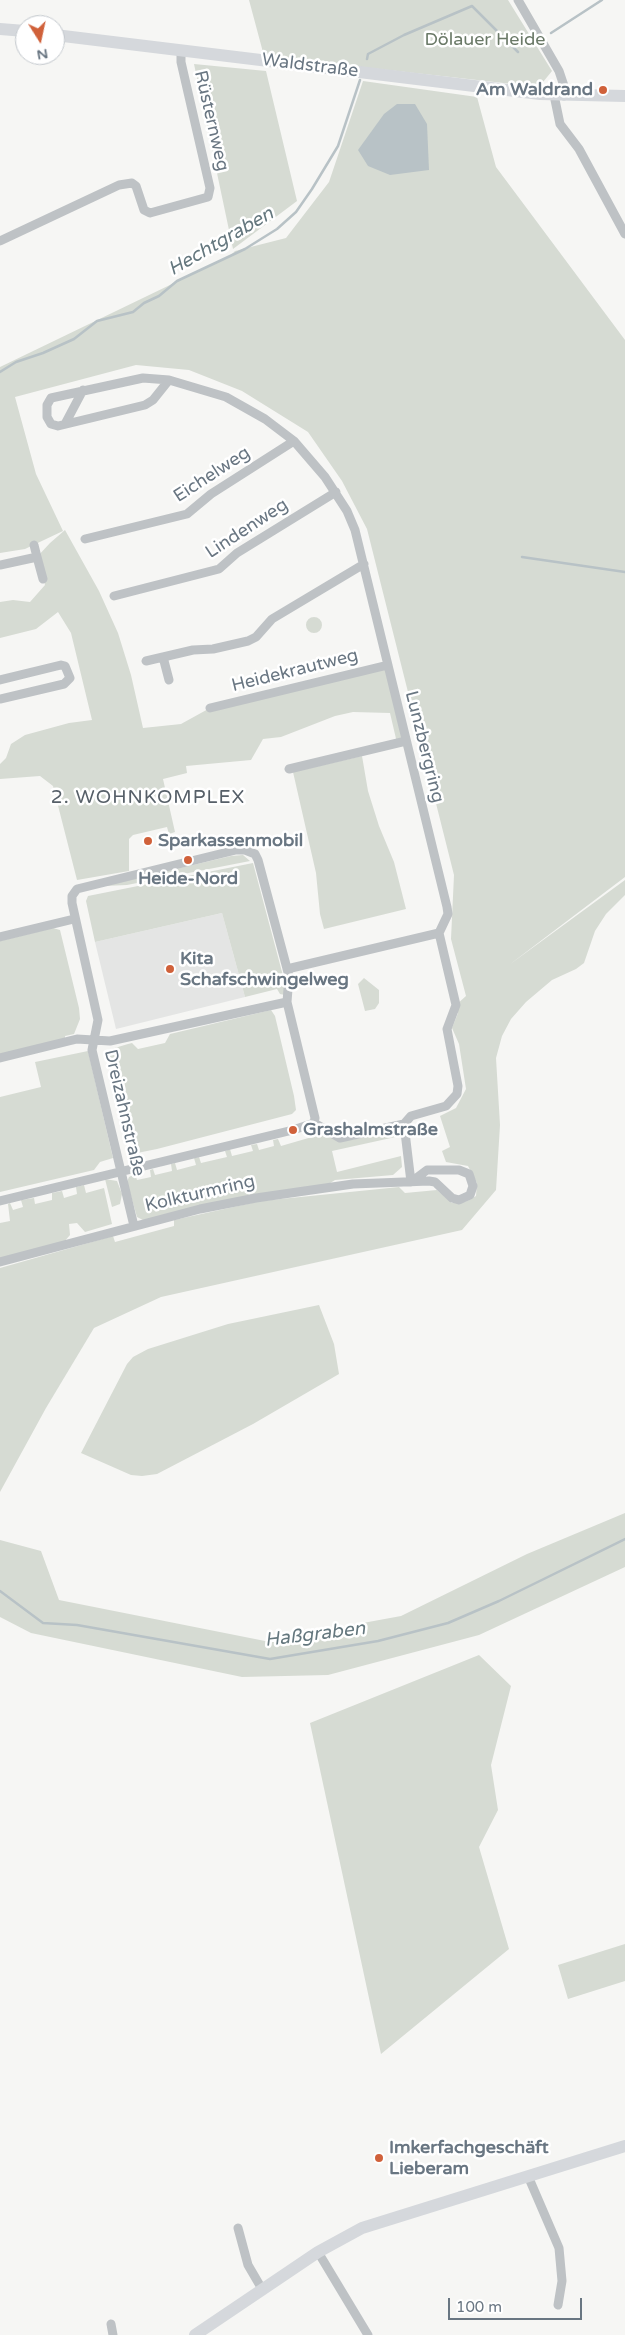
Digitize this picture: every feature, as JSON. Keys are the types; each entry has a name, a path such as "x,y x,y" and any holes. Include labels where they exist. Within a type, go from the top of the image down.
{"main road":[{"path":"0,30 15,31"},
{"name":"Waldstraße","path":"65,36 559,95 625,96"},
{"path":"196,2335 318,2252 362,2228 625,2146"}],"street":[{"path":"518,0 558,71 564,86 559,95 560,124 578,149 625,234"},
{"name":"Rüsternweg","path":"0,241 119,185 132,183 136,186 144,210 150,213 208,197 210,188 181,62 181,50"},
{"name":"Lunzbergring","path":"65,424 58,426 51,424 47,417 47,405 51,398 143,378 169,380 204,388 238,402 294,441 316,465 336,492 355,530 447,907 448,914 439,933"},
{"path":"65,424 145,405 153,400 169,380"},
{"path":"65,424 83,390"},
{"name":"Eichelweg","path":"85,539 187,514 211,494 294,441"},
{"name":"Lindenweg","path":"114,596 211,572 336,492"},
{"path":"34,544 43,579"},
{"path":"0,565 38,557"},
{"path":"146,662 248,641 256,637 272,619 364,564"},
{"path":"163,657 169,680"},
{"path":"0,680 61,665 65,666 70,678 64,684 0,699"},
{"name":"Heidekrautweg","path":"210,708 388,665"},
{"path":"289,769 406,741"},
{"name":"Dreizahnstraße","path":"134,1226 92,1050 98,1020 74,919 72,896 77,889 87,885 236,850 252,852 258,860 287,969"},
{"path":"0,937 74,919"},
{"path":"0,1201 293,1130 314,1123 340,1138 404,1124 412,1116 446,1106 457,1094 458,1086 447,1029 455,1012 455,1001 439,933 287,969 289,984 288,1002 315,1118 314,1123"},
{"path":"0,1058 77,1039 110,1041 288,1002"},
{"path":"404,1124 411,1182"},
{"name":"Kolkturmring","path":"0,1262 134,1226 256,1198 353,1184 435,1182 452,1198 459,1200 470,1195 473,1186 469,1174 459,1170 428,1170 411,1182"},
{"path":"528,2176 559,2248 562,2281 558,2305"},
{"path":"238,2228 248,2265 262,2289"},
{"path":"318,2252 368,2335"},
{"path":"110,2324 113,2335"}],"shaded area":[{"path":"397,104 415,104 427,124 429,170 390,175 368,166 358,150 384,114"},
{"name":"Kita Schafschwingelweg","path":"222,913 245,997 116,1029 95,942"}],"green space":[{"name":"Dölauer Heide","path":"249,0 508,0 552,71 539,87 264,56"},
{"path":"194,64 266,71 297,201 233,249"},
{"path":"363,81 477,97 496,167 625,340 625,877 509,965 625,880 625,895 606,914 595,931 584,963 576,969 552,980 526,1002 511,1019 502,1036 496,1058 500,1125 496,1190 462,1230 161,1297 94,1328 46,1408 0,1492 0,1268 113,1236 115,1242 174,1226 174,1220 261,1201 399,1187 405,1193 437,1190 452,1203 465,1202 476,1196 477,1183 468,1166 446,1162 442,1151 450,1147 440,1116 456,1108 466,1089 459,1044 452,1028 458,1013 456,1005 466,996 451,939 454,875 367,529 342,481 308,432 242,391 189,370 136,365 15,397 36,474 63,531 25,549 0,553 0,367 230,256 235,251 286,238 329,182"},
{"path":"65,530 99,591 118,633 131,675 143,728 181,724 210,708 388,665 406,741 397,743 390,713 353,712 335,716 281,737 263,739 251,760 186,766 187,773 163,779 175,832 169,834 167,827 133,835 129,839 129,871 77,880 53,786 40,776 0,779 0,764 6,758 11,744 25,735 69,723 92,720 71,633 58,612 36,629 0,638 0,602 13,600 30,602 45,585 37,557"},
{"path":"314,617 320,619 322,625 320,631 314,633 308,631 306,625 308,619"},
{"path":"362,756 368,791 379,826 394,862 406,909 324,929 320,914 316,873 293,772"},
{"path":"243,855 250,861 127,885 104,886 231,856"},
{"path":"253,863 286,987 285,995 280,994 277,989 245,997 222,913 95,942 86,901 88,896"},
{"path":"53,928 60,930 79,1008 80,1019 74,1034 65,1036 65,1039 0,1054 0,941"},
{"path":"364,978 379,990 379,1003 375,1009 365,1011 358,984"},
{"path":"271,1010 275,1016 296,1110 292,1114 157,1149 134,1152 108,1050 132,1043 138,1049 165,1043 170,1034"},
{"path":"88,1051 113,1158 100,1162 94,1170 0,1192 0,1097 41,1087 35,1062"},
{"path":"311,1131 344,1141 396,1132 400,1136 332,1151 337,1172 401,1156 402,1167 393,1175 335,1180 327,1185 143,1220 137,1217 127,1182 129,1177 135,1174 137,1180 151,1177 150,1170 153,1169 155,1175 172,1171 171,1164 175,1163 177,1170 196,1165 194,1158 199,1157 201,1163 227,1157 225,1151 230,1149 232,1156 253,1151 251,1145 257,1144 259,1150 274,1146 273,1140 278,1139 281,1146 312,1137"},
{"path":"105,1179 117,1181 122,1194 120,1204 112,1207"},
{"path":"84,1185 86,1193 104,1188 112,1224 85,1232 77,1223 69,1224 70,1235 64,1242 0,1259 0,1223 10,1221 8,1204 10,1203 13,1210 23,1207 21,1200 34,1198 35,1204 52,1200 52,1193 62,1191 64,1198 77,1194 76,1187"},
{"path":"319,1305 334,1344 339,1374 253,1424 157,1474 131,1475 81,1453 127,1364 133,1357 148,1349 228,1324"},
{"path":"625,1513 625,1567 479,1635 328,1675 242,1677 31,1633 0,1617 0,1540 41,1551 59,1600 265,1641 401,1616 527,1554"},
{"path":"479,1655 511,1686 491,1765 498,1810 479,1847 509,1949 381,2054 310,1723"},
{"path":"625,1944 625,1981 568,1999 558,1965"}],"waterway":[{"name":"Hechtgraben","path":"551,33 602,0"},
{"name":"Hechtgraben","path":"367,59 368,54 404,35 472,6 518,52"},
{"name":"Hechtgraben","path":"0,372 16,362 43,353 74,339 97,321 133,312 144,303 159,296 177,281 245,249 277,229 296,212 338,146 360,80"},
{"path":"522,557 625,572"},
{"name":"Haßgraben","path":"0,1591 43,1623 77,1625 270,1659 378,1641 448,1623 499,1601 625,1539"}],"place":[{"name":"Am Waldrand","path":"603,90"},
{"name":"Sparkassenmobil","path":"148,841"},
{"name":"Heide-Nord","path":"188,860"},
{"name":"Kita Schafschwingelweg","path":"170,969"},
{"name":"Grashalmstraße","path":"293,1130"},
{"name":"Imkerfachgeschäft Lieberam","path":"379,2158"}],"district":[{"name":"2. WOHNKOMPLEX","path":"148,798"}]}
